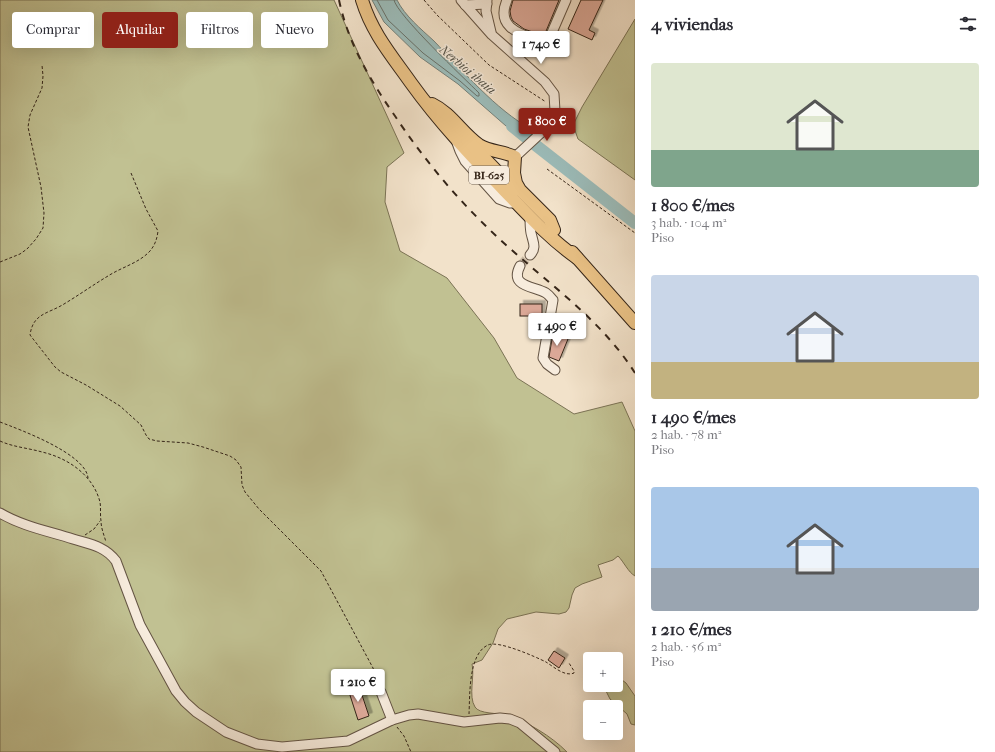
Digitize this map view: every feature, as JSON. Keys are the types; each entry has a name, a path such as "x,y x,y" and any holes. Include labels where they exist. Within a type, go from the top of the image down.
{"main road":[{"name":"BI-625","path":"362,0 375,33 416,91 448,130 516,203 562,247 576,258 635,323"},
{"path":"412,84 554,230 576,258"},
{"path":"432,104 441,108 481,146 503,153 508,153 514,161 516,183 520,190 550,220 554,230"},
{"path":"448,130 458,137 489,169 496,171 509,171 514,161"},
{"path":"503,153 497,157 496,171 504,185 523,205 528,215"}],"street":[{"path":"507,0 503,15 506,24 511,29 546,44 566,0"},
{"path":"463,2 487,2 488,21 492,35"},
{"path":"463,2 492,35 551,88 554,94 551,122 514,161"},
{"path":"528,215 534,244 534,251 530,255"},
{"path":"520,266 517,273 517,278 523,284 548,294 552,300 543,358 547,364 555,370"},
{"path":"0,513 16,522 96,546 108,552 116,561 140,625 176,691 190,707 233,736 257,744 282,747 348,741 392,720 416,714 460,722 497,718 512,720 520,723 555,752"},
{"path":"381,692 392,720"}],"path":[{"path":"424,0 437,15 489,65 552,108"},
{"path":"0,262 20,254 27,249 43,228 44,213 41,187 28,127 30,115 42,88 42,65"},
{"path":"548,169 635,233"},
{"path":"131,173 146,209 158,231 155,244 149,252 134,263 110,275 63,305 38,318 33,323 30,335 55,367 61,372 86,385 120,406 141,425 149,439 157,442 188,443 230,456 236,460 240,467 242,486 245,492 259,509 313,563 324,577 373,668 381,692"},
{"path":"0,422 32,435 74,458 86,470 88,479"},
{"path":"0,441 56,457 74,466 88,479 100,503 101,521 108,546 108,552"},
{"path":"73,539 94,529 98,522 101,521"},
{"path":"474,721 469,715 470,682 476,660 486,646 490,644 502,645 525,652 566,674 574,673 569,663"},
{"path":"392,720 404,736 410,752"}],"green space":[{"path":"0,0 334,0 404,153 387,167 385,202 400,251 447,278 494,338 517,378 574,414 622,402 635,431 635,576 630,572 618,556 613,560 598,565 602,577 575,588 569,608 566,612 559,614 536,612 507,619 498,629 493,643 482,660 472,664 472,697 477,709 484,712 506,715 523,721 546,735 567,752 0,752"},
{"path":"635,19 635,180 578,139 573,125 582,107"},
{"path":"623,681 626,683 635,696 635,725 631,724 627,714 623,710 623,700 610,699 606,692 623,692"}],"water":[{"path":"372,0 397,0 409,17 480,89 505,111 531,129 522,140 458,84 420,57 384,22"}],"building":[{"path":"513,0 559,0 544,36 524,29 513,21 510,11"},
{"path":"581,0 603,0 589,30 595,33 592,40 568,29"},
{"path":"520,304 542,304 542,316 520,316"},
{"path":"553,333 568,339 559,361 549,357"},
{"path":"554,651 565,658 559,668 548,660"},
{"path":"359,686 369,716 358,720 348,689"}],"waterway":[{"name":"Nerbioi ibaia","path":"512,126 635,223"}],"tunnel":[{"path":"520,266 530,255"}],"railway":[{"path":"339,0 348,31 361,61 408,135 435,171 465,205 497,237 579,308 594,323 623,355 635,373"}]}
